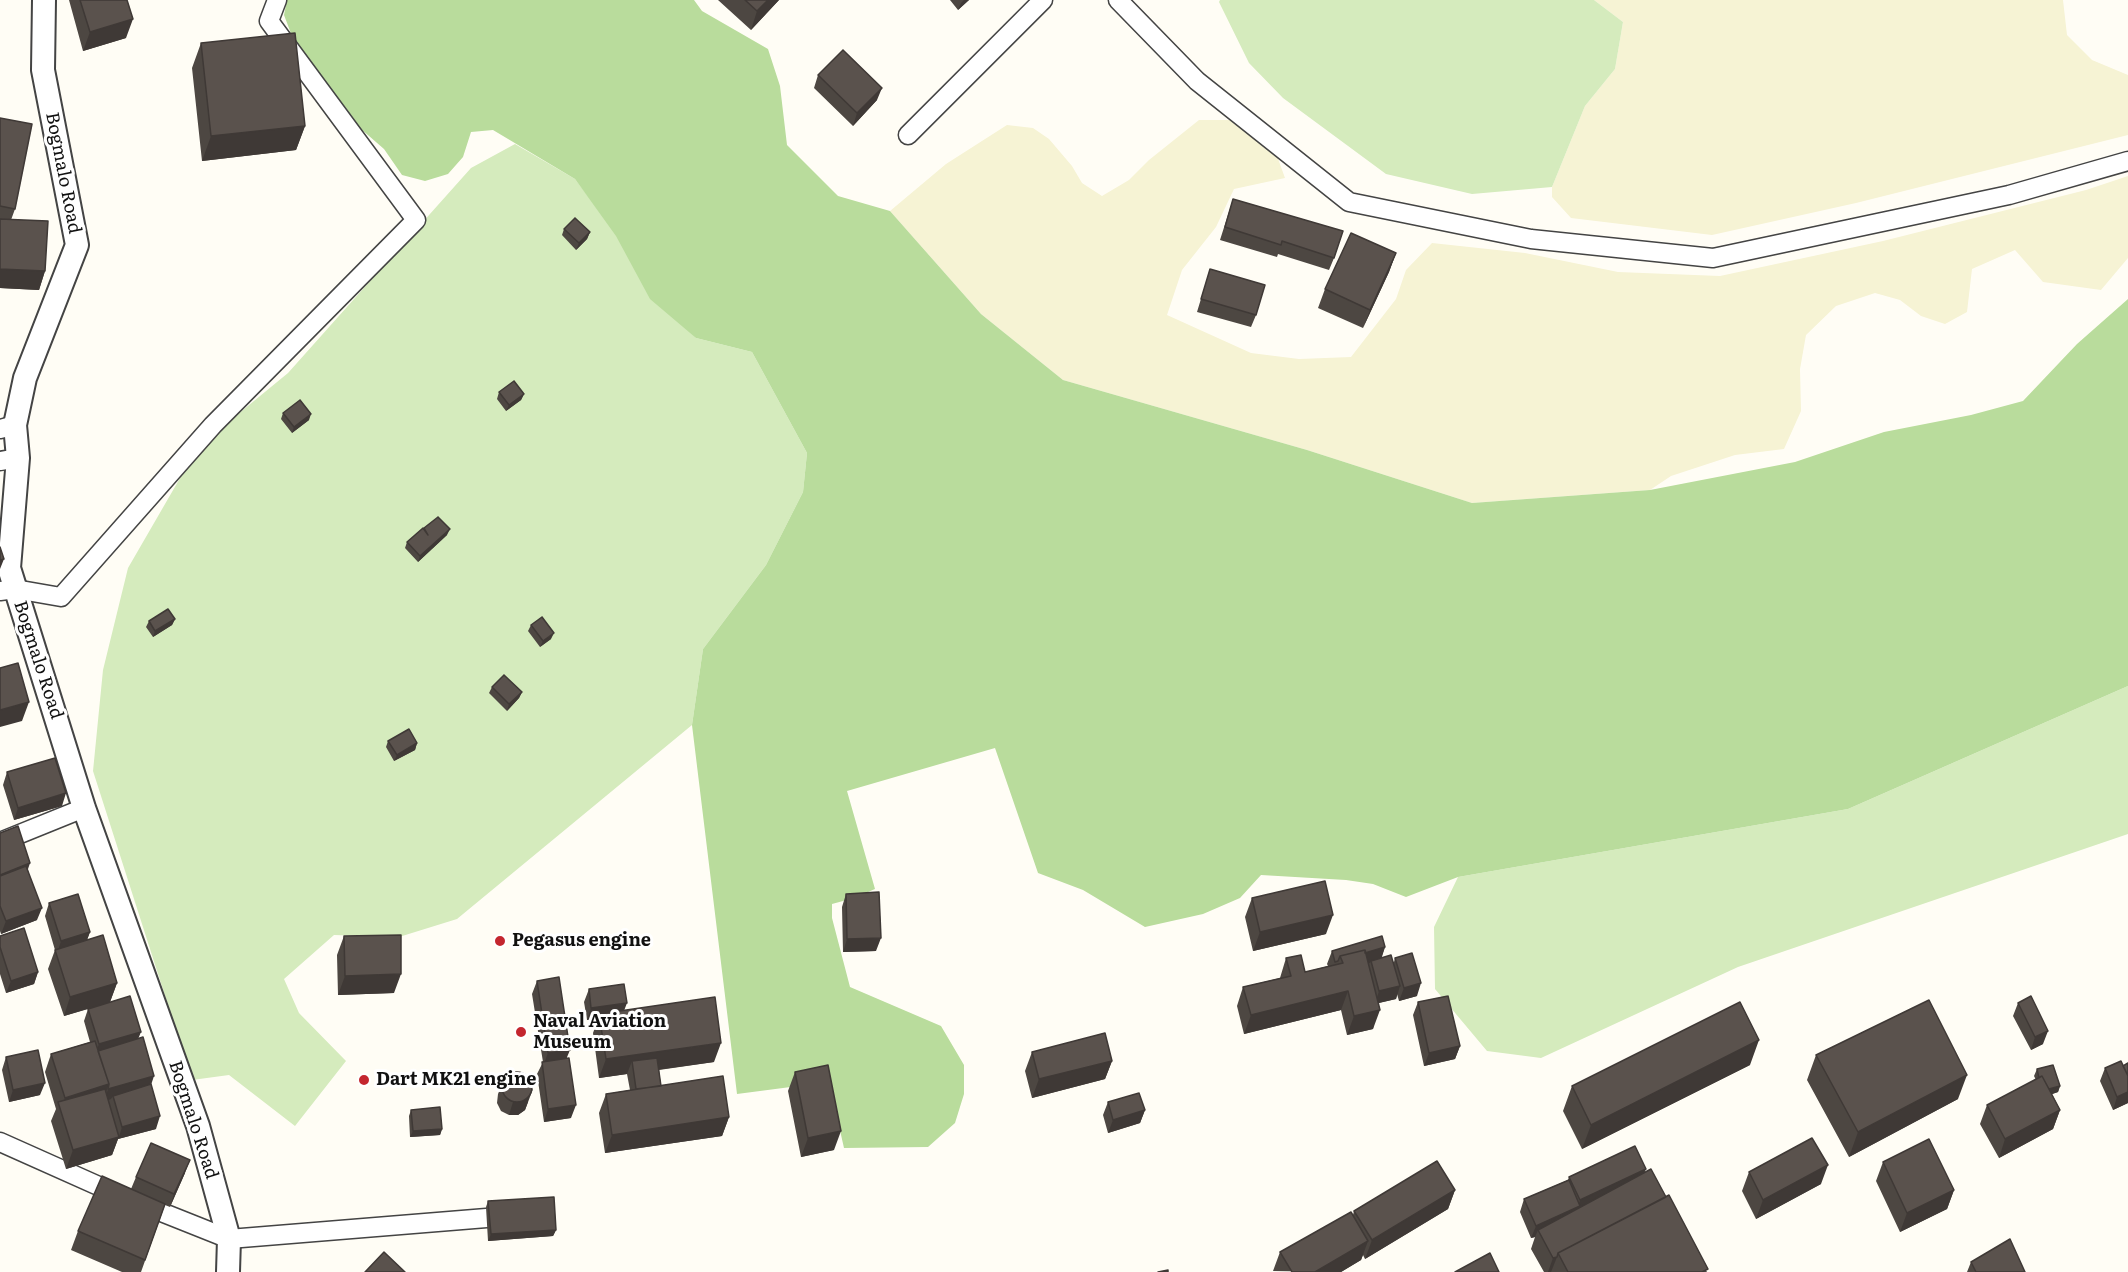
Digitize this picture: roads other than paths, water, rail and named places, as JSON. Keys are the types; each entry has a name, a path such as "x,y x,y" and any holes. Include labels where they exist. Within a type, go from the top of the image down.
{"street":[{"name":"Bogmalo Road","path":"44,0 43,69 77,244 7,427 9,459 8,590 198,1126 229,1239 228,1272"},
{"path":"8,590 61,597 213,425 416,220 268,21 277,0"},
{"path":"908,135 1043,0"},
{"path":"1118,0 1197,81 1349,202 1531,239 1713,258 2009,195 2128,161"},
{"path":"0,842 84,808"},
{"path":"0,1142 121,1196 229,1239 521,1215"}],"place":[{"name":"Pegasus engine","path":"500,941"},
{"name":"Naval Aviation Museum","path":"521,1032"},
{"name":"Dart MK21 engine","path":"364,1080"}]}
